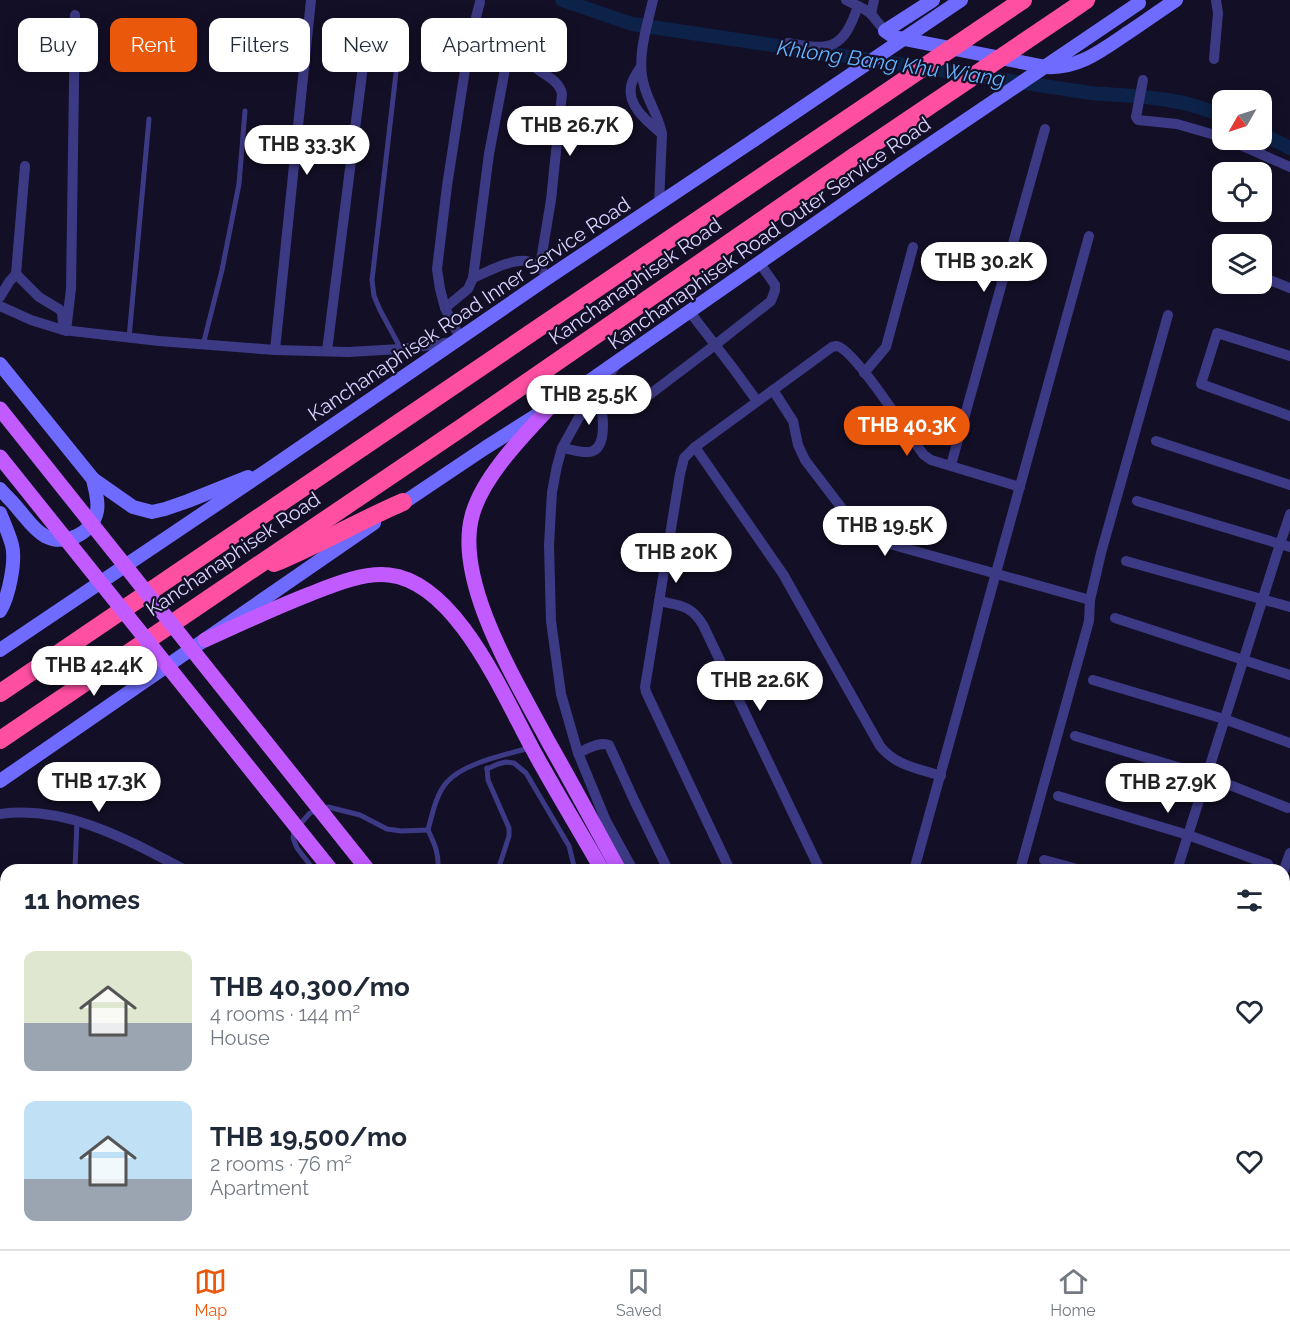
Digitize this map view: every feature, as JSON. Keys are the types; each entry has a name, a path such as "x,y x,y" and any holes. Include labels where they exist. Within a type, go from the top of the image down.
{"highway":[{"name":"Kanchanaphisek Road","path":"0,693 1023,0"},
{"name":"Kanchanaphisek Road","path":"0,740 1086,0"},
{"path":"246,573 303,551 403,502"}],"main road":[{"path":"933,0 885,31 894,37 1056,68 1082,62 1176,0"},
{"name":"Kanchanaphisek Road Inner Service Road","path":"0,650 457,340 543,273 659,204 961,0"},
{"name":"Kanchanaphisek Road Outer Service Road","path":"0,780 403,502 620,360 901,164 1142,2"},
{"path":"0,364 93,479 132,507 152,512 165,509 272,467"},
{"path":"551,406 523,437 480,494 472,513 469,529 470,562 480,604 499,647 616,864"},
{"path":"0,408 363,864"},
{"path":"0,457 326,864"},
{"path":"0,489 36,530 54,539 66,540 86,531 94,520 98,497 93,479"},
{"path":"0,513 13,548 11,580 0,611"},
{"path":"205,640 335,584 362,576 388,574 412,581 434,595 482,655 599,864"}],"street":[{"path":"275,350 311,0"},
{"path":"653,0 640,68 631,85 633,102 648,122 662,134"},
{"path":"846,0 871,14 885,31"},
{"path":"871,14 874,0"},
{"path":"1214,59 1218,13 1216,0"},
{"path":"0,306 31,320 65,330 203,345 348,352 401,349 457,340 445,308 437,269 469,44 480,2"},
{"path":"788,43 820,48 831,46 846,33 858,6"},
{"path":"65,330 71,289 75,15"},
{"path":"640,68 644,86 660,123 662,134 659,204"},
{"path":"327,351 362,72"},
{"path":"445,308 468,290 473,278 489,154 504,72"},
{"path":"541,72 561,88 562,94 543,273"},
{"path":"1143,80 1136,117 1140,122 1177,124 1212,134"},
{"path":"951,465 1045,129"},
{"path":"1252,150 1290,167"},
{"path":"0,297 16,274 25,166"},
{"path":"917,864 1089,236"},
{"path":"864,372 886,347 913,248"},
{"path":"473,278 521,261 529,261 543,273"},
{"path":"649,395 771,301 775,285 759,262"},
{"path":"16,274 39,297 62,312 65,330"},
{"path":"1272,281 1290,288"},
{"path":"689,311 757,401"},
{"path":"1022,864 1089,621 1090,600 1101,553 1168,315"},
{"path":"1290,356 1216,333 1202,384 1290,416"},
{"path":"727,864 646,692 646,678 684,458 695,447 757,401 832,347 837,346 846,350 864,372 924,455 931,460 1020,487"},
{"path":"620,360 578,419 562,448 552,492 549,544 551,621 561,694 578,753 606,821 630,864"},
{"path":"562,448 586,453 592,451 600,442 603,424 599,390"},
{"path":"773,390 793,421 798,444 805,460 857,528 866,535 879,541 1090,600"},
{"path":"1156,441 1290,484"},
{"path":"695,447 783,574 880,746 896,761 941,776"},
{"path":"1137,501 1285,546"},
{"path":"1178,864 1263,600 1285,546 1290,514"},
{"path":"1126,561 1290,607"},
{"path":"659,600 694,612 703,626 817,864"},
{"path":"1115,618 1290,675"},
{"path":"1093,680 1224,719 1290,743"},
{"path":"1075,736 1206,776 1288,808"},
{"path":"578,753 601,743 609,745 665,864"},
{"path":"1058,796 1188,835 1268,864"},
{"path":"0,814 12,812 45,814 77,820 112,832 173,864"},
{"path":"1044,860 1059,864"}],"lane":[{"path":"396,73 372,280 374,296 401,349"},
{"path":"203,345 222,270 239,184 245,111"},
{"path":"129,338 149,119"},
{"path":"438,864 437,848 428,830 438,799 447,782 458,772 486,760 532,748"},
{"path":"486,760 488,780 509,828 509,836 500,864"},
{"path":"487,770 506,762 514,764 526,773 569,846 574,864"},
{"path":"309,864 297,848 293,838 294,831 310,813 328,807 360,815 387,829 428,830"},
{"path":"75,864 77,820"}],"waterway":[{"name":"Khlong Bang Khu Wiang","path":"562,0 632,24 1091,93 1158,98 1212,112"},
{"name":"Khlong Bang Khu Wiang","path":"1272,139 1290,148"}]}
